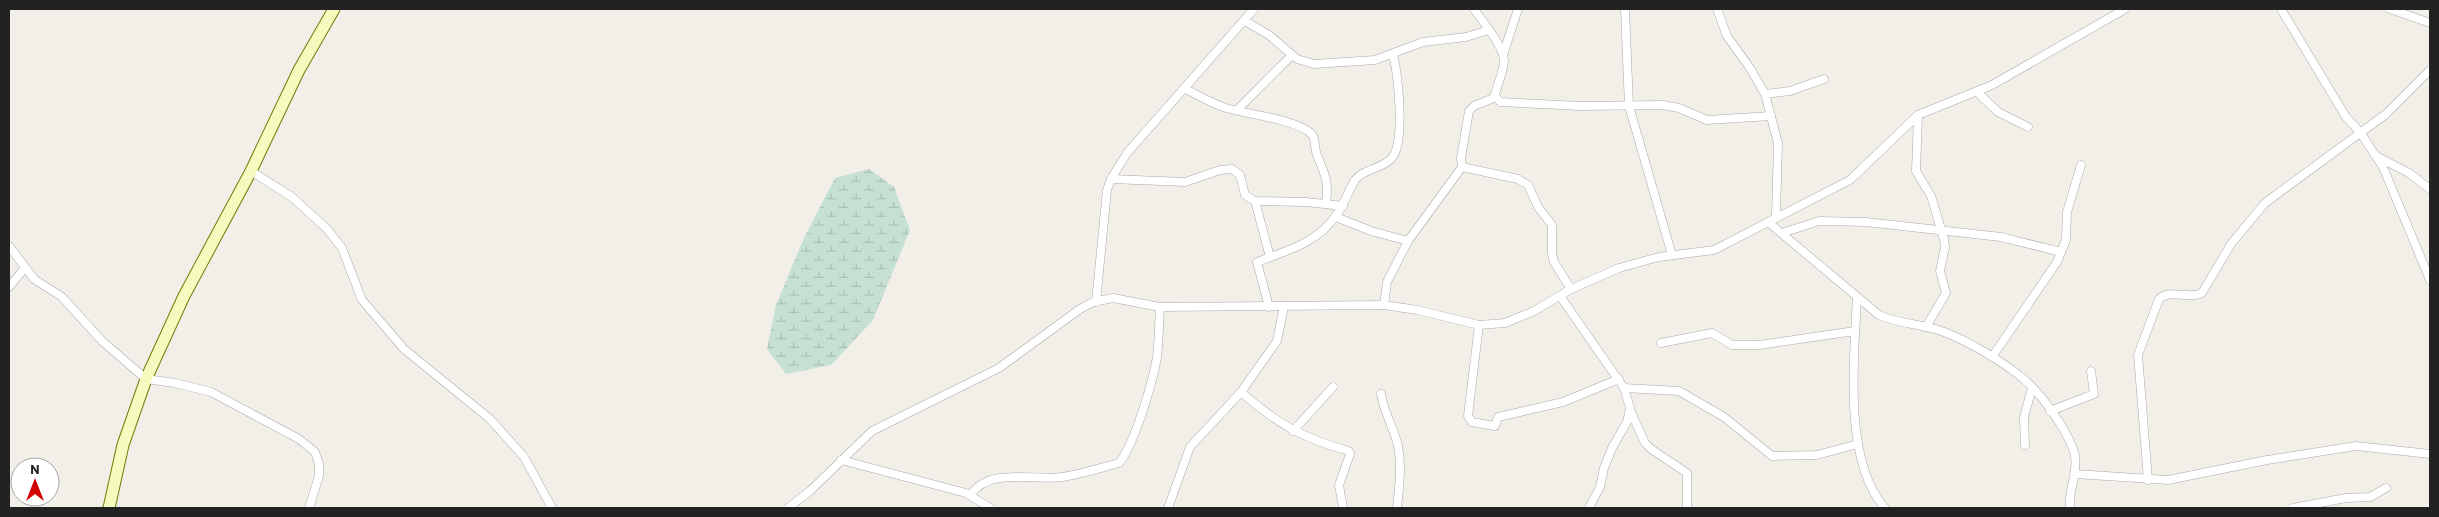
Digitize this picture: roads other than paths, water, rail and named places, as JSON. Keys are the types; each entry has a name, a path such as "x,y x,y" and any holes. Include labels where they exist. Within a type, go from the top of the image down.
{"main road":[{"path":"109,508 123,445 146,379 184,296 251,171 299,70 334,9"}],"street":[{"path":"1096,302 1105,206 1111,179 1128,153 1221,44 1245,21 1254,9"},
{"path":"1474,9 1503,55 1504,61 1496,97"},
{"path":"1503,55 1518,9"},
{"path":"1625,9 1629,106 1672,255"},
{"path":"1717,9 1728,36 1765,94 1778,144 1776,216"},
{"path":"788,508 810,491 872,430 1000,368 1080,309 1096,302 1113,298 1160,307 1384,305 1417,310 1478,325 1505,323 1534,311 1571,289 1636,263 1672,255 1714,250 1776,216 1850,180 1918,115 1977,92 2125,9"},
{"path":"2281,9 2336,102 2378,157 2430,280"},
{"path":"2390,9 2430,23"},
{"path":"1245,21 1269,34 1300,60 1322,64 1332,61 1364,62 1393,54 1423,42 1466,36 1489,30"},
{"path":"1268,307 1256,264 1310,241 1336,217 1358,177 1387,162 1396,152 1399,119 1398,76 1393,54"},
{"path":"1238,110 1292,55"},
{"path":"2148,480 2138,355 2159,299 2170,294 2197,295 2202,293 2231,244 2257,211 2386,114 2430,70"},
{"path":"1765,94 1790,91 1824,79"},
{"path":"1184,88 1212,102 1308,131 1316,141 1316,153 1328,183 1326,203"},
{"path":"1977,92 1998,112 2028,127"},
{"path":"1496,97 1500,102 1518,104 1663,105 1679,108 1707,120 1771,116"},
{"path":"1384,305 1387,282 1408,241 1462,167 1461,158 1470,110 1474,106 1496,97"},
{"path":"1918,115 1916,170 1920,180 1931,196 1942,230 1945,247 1940,270 1946,293 1926,327"},
{"path":"2378,157 2409,173 2430,189"},
{"path":"1992,357 2047,279 2061,252 2066,240 2069,204 2081,165"},
{"path":"1462,167 1518,179 1528,185 1538,207 1552,225 1552,253 1554,262 1571,289"},
{"path":"1111,179 1185,182 1220,170 1232,169 1240,175 1244,195 1255,201 1326,203 1343,206"},
{"path":"251,171 292,197 327,229 342,248 362,300 404,349 490,419 524,457 552,508"},
{"path":"1255,201 1270,257"},
{"path":"1336,217 1370,231 1408,241"},
{"path":"1782,233 1819,221 1866,222 2001,237 2061,252"},
{"path":"1768,222 1857,298 1886,318 1946,332 1992,357 2020,376 2050,410 2070,440 2075,456 2075,474 2069,492 2070,508"},
{"path":"9,246 34,279 62,298 102,341 146,379 175,383 211,392 299,439 315,452 319,464 319,476 309,508"},
{"path":"9,287 25,268"},
{"path":"1560,296 1619,379 1645,443 1687,473 1687,508"},
{"path":"1857,298 1854,417 1863,470 1885,508"},
{"path":"1168,508 1190,447 1241,392 1277,341 1284,306"},
{"path":"971,495 978,484 991,480 1061,477 1119,463 1124,457 1134,434 1154,368 1160,307"},
{"path":"1478,325 1468,416 1472,422 1495,426 1498,417 1563,402 1619,379"},
{"path":"1661,343 1712,333 1732,345 1759,345 1855,331"},
{"path":"2050,410 2094,394 2091,371"},
{"path":"1293,430 1333,386"},
{"path":"1624,388 1679,391 1724,417 1772,456 1817,455 1858,444"},
{"path":"2025,445 2024,417 2032,388"},
{"path":"1241,392 1263,412 1293,430 1317,443 1349,451 1350,454 1339,485 1344,508"},
{"path":"1381,394 1383,407 1398,447 1400,486 1397,508"},
{"path":"1589,508 1600,486 1604,468 1612,448 1627,422 1630,408"},
{"path":"2075,474 2168,480 2196,476 2260,461 2356,446 2430,454"},
{"path":"841,460 971,495 990,508"},
{"path":"2293,508 2346,498 2370,497 2386,488"}]}
